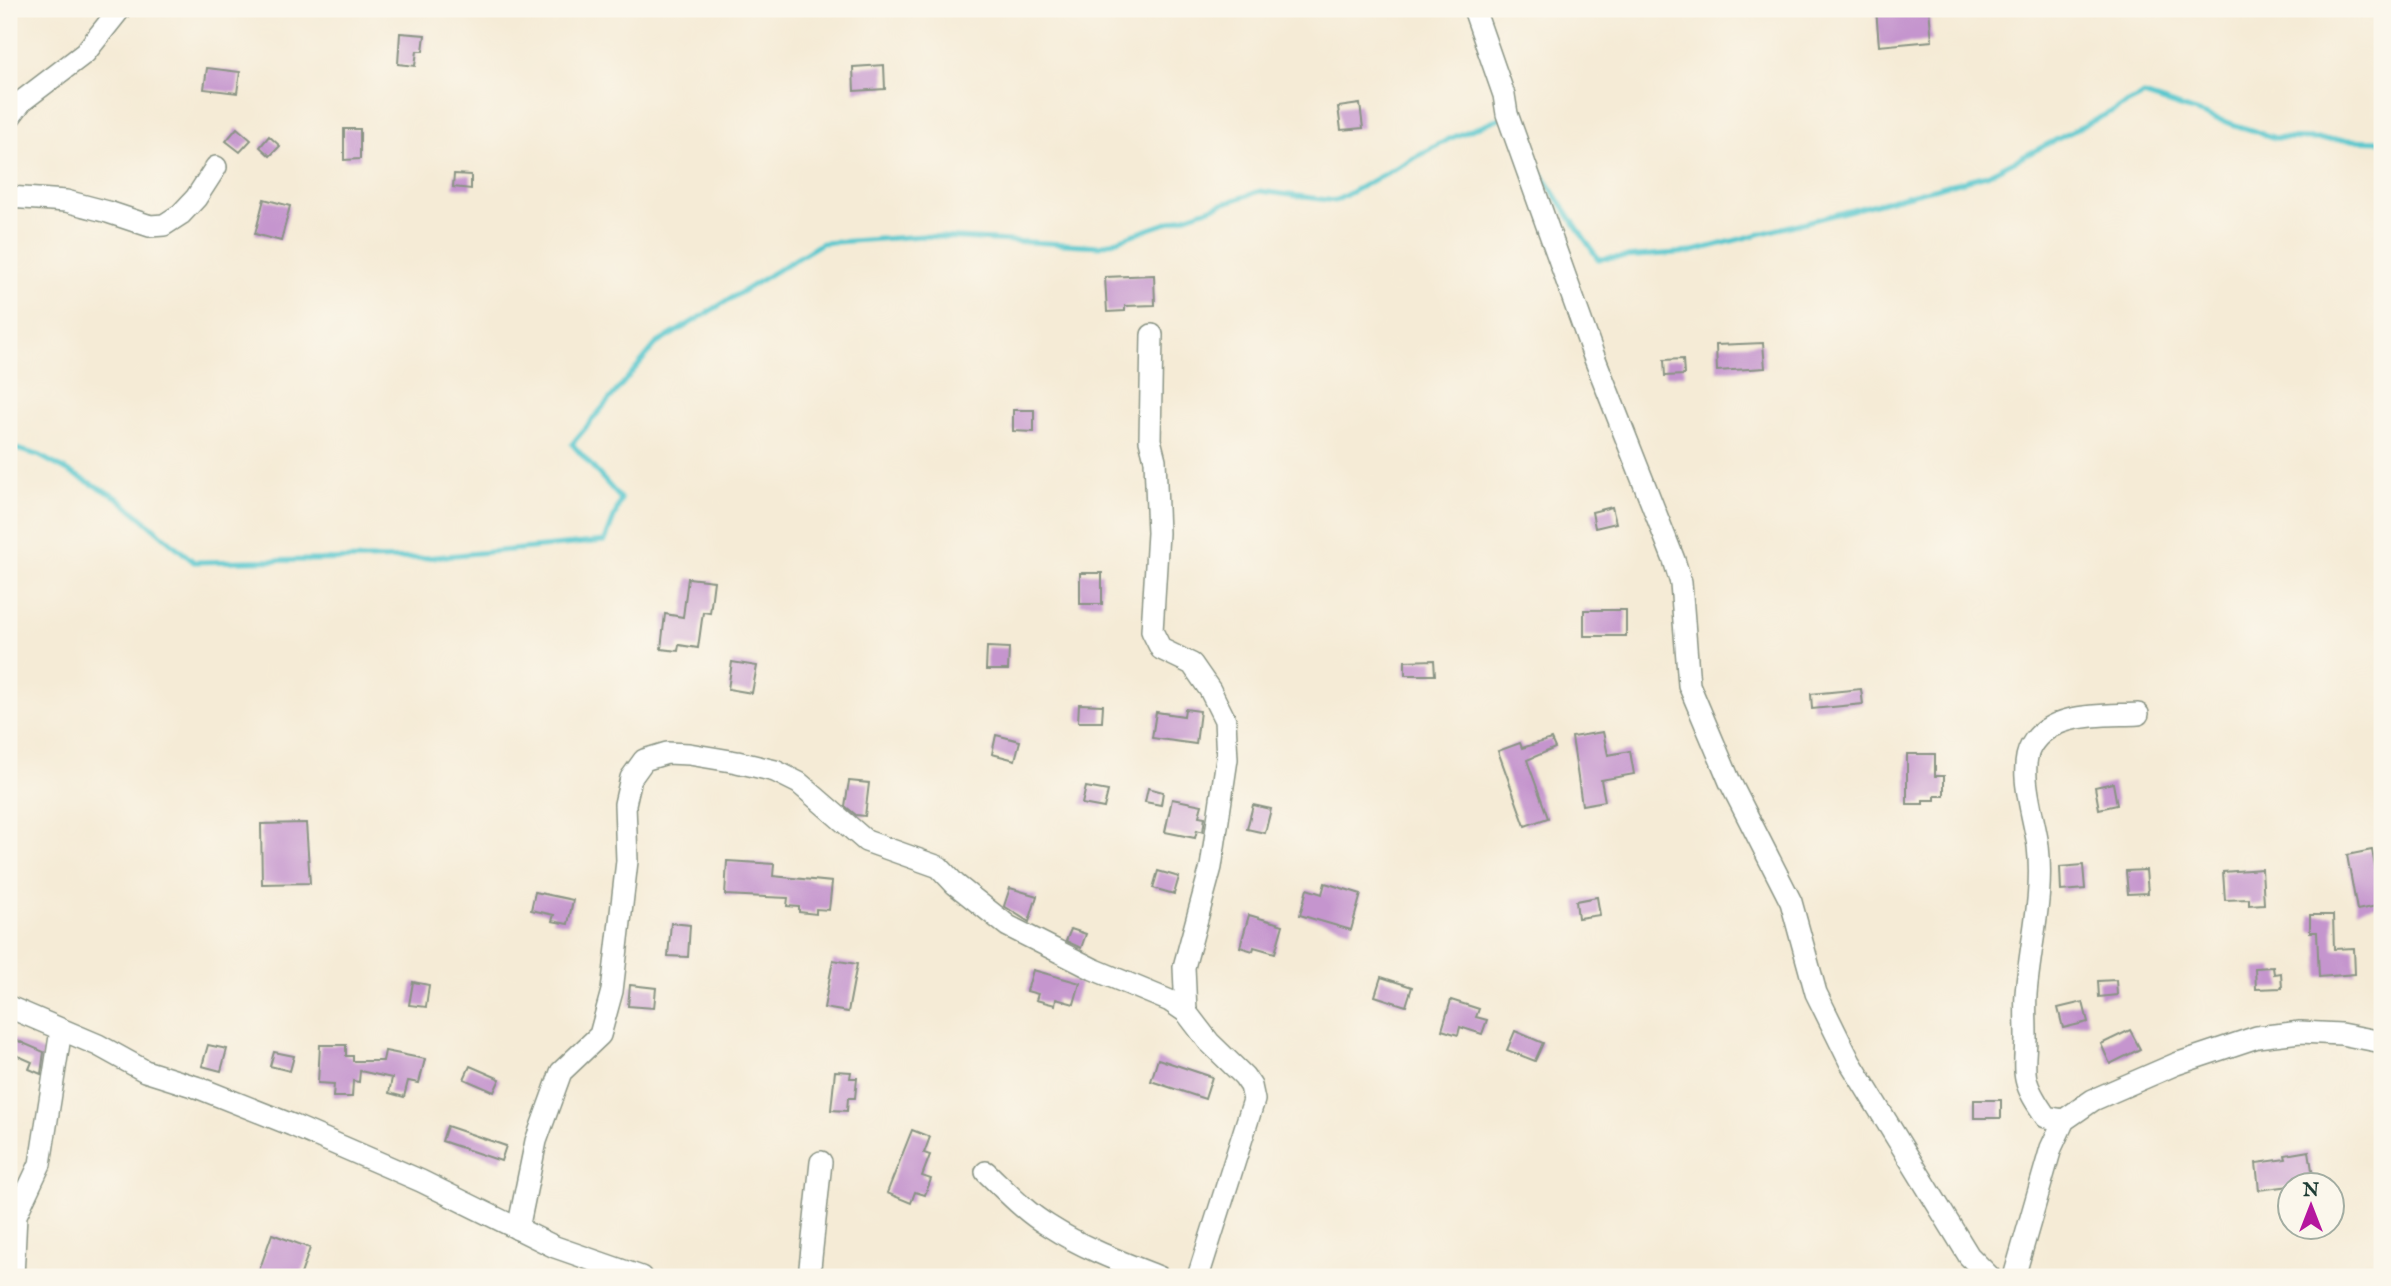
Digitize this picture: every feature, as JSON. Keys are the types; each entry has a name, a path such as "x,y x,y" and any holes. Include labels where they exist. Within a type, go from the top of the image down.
{"street":[{"path":"9,118 22,101 85,52 120,9"},
{"path":"1474,9 1504,95 1507,114 1593,354 1674,560 1681,583 1689,685 1730,782 1791,902 1816,993 1850,1062 1969,1256 1990,1277"},
{"path":"9,197 66,201 150,226 164,225 181,214 196,198 216,167"},
{"path":"1152,335 1150,440 1155,460 1158,533 1152,631 1161,649 1192,664 1210,690 1225,720 1227,760 1211,867 1184,967 1185,1012"},
{"path":"2064,1120 2046,1116 2033,1098 2025,1078 2026,994 2039,897 2038,847 2029,799 2027,756 2031,745 2059,723 2138,714"},
{"path":"518,1229 536,1141 561,1072 600,1035 612,992 626,861 625,804 631,778 644,760 667,753 725,760 775,771 799,783 866,841 939,867 955,884 1009,926 1093,969 1170,1001 1185,1012 1251,1086 1254,1100 1198,1277"},
{"path":"9,1007 99,1045 145,1071 199,1088 304,1130 421,1181 518,1229 594,1262 641,1277"},
{"path":"13,1277 16,1215 40,1164 61,1030"},
{"path":"2014,1277 2051,1147 2064,1120 2093,1100 2176,1064 2257,1037 2300,1032 2341,1034 2382,1042"},
{"path":"808,1277 821,1162"},
{"path":"986,1172 1048,1226 1097,1252 1159,1277"}],"building":[{"path":"1876,9 1929,9 1932,41 1879,46"},
{"path":"400,33 425,35 423,51 417,51 415,66 398,64"},
{"path":"884,65 885,89 854,91 853,67"},
{"path":"207,68 240,72 237,93 204,89"},
{"path":"1360,104 1363,128 1341,130 1338,107"},
{"path":"237,128 251,140 240,152 226,141"},
{"path":"344,129 360,129 360,159 344,160"},
{"path":"269,136 280,146 270,156 260,147"},
{"path":"454,174 471,175 471,189 453,187"},
{"path":"264,199 290,206 281,241 255,234"},
{"path":"1154,275 1155,305 1125,306 1125,311 1107,312 1105,277"},
{"path":"1763,343 1765,368 1717,371 1716,345"},
{"path":"1683,359 1684,375 1665,376 1664,360"},
{"path":"1013,410 1034,410 1034,432 1013,431"},
{"path":"1612,507 1616,523 1595,528 1592,512"},
{"path":"1080,573 1102,573 1102,604 1080,604"},
{"path":"688,578 714,581 710,613 703,612 698,648 679,645 678,651 661,649 665,614 683,617"},
{"path":"1584,610 1626,610 1626,636 1584,636"},
{"path":"987,647 1009,648 1008,670 986,670"},
{"path":"1434,660 1435,675 1405,675 1405,661"},
{"path":"732,662 757,666 752,693 728,689"},
{"path":"1861,689 1863,704 1812,709 1811,694"},
{"path":"1079,704 1103,705 1102,722 1078,722"},
{"path":"1185,709 1200,711 1196,744 1152,738 1156,712 1184,716"},
{"path":"1603,732 1608,755 1630,751 1634,774 1601,780 1605,801 1582,805 1572,737"},
{"path":"996,735 1020,741 1015,760 992,754"},
{"path":"1551,739 1555,748 1527,760 1548,818 1525,826 1498,751 1520,743 1522,748"},
{"path":"1907,754 1935,754 1935,776 1944,776 1944,796 1935,796 1935,800 1923,800 1923,804 1907,804"},
{"path":"849,781 869,783 865,816 856,815 845,806"},
{"path":"2113,783 2117,805 2099,809 2095,787"},
{"path":"1086,787 1108,791 1104,808 1082,804"},
{"path":"1148,788 1163,792 1161,805 1145,802"},
{"path":"1172,799 1202,805 1199,816 1205,817 1203,832 1197,830 1195,838 1165,832"},
{"path":"1253,805 1271,809 1265,833 1247,829"},
{"path":"306,823 310,883 262,884 261,824"},
{"path":"2372,850 2382,905 2357,910 2347,855"},
{"path":"727,861 774,864 773,876 832,882 829,910 816,909 816,914 799,912 799,907 787,906 788,898 725,895"},
{"path":"2083,865 2085,889 2061,891 2060,867"},
{"path":"2262,869 2264,904 2249,905 2249,899 2225,900 2223,872"},
{"path":"2146,870 2148,893 2128,894 2126,871"},
{"path":"1158,871 1179,877 1174,894 1153,888"},
{"path":"1325,883 1361,894 1351,930 1300,915 1307,889 1322,894"},
{"path":"1010,888 1037,896 1029,922 1004,906"},
{"path":"535,892 573,900 568,924 552,921 554,915 531,910"},
{"path":"1597,897 1600,915 1578,918 1576,901"},
{"path":"1249,915 1283,925 1275,953 1254,947 1253,951 1240,947"},
{"path":"2310,915 2333,915 2334,949 2354,948 2355,974 2319,977 2317,932 2310,932"},
{"path":"671,923 690,925 688,957 668,956"},
{"path":"1071,929 1086,934 1081,948 1066,941"},
{"path":"833,960 857,964 848,1012 824,1008"},
{"path":"2273,967 2274,974 2281,973 2282,988 2256,989 2255,968"},
{"path":"1033,970 1080,983 1074,1004 1056,999 1055,1005 1036,1000 1038,994 1027,991"},
{"path":"1381,977 1412,987 1406,1006 1375,996"},
{"path":"2116,980 2117,995 2099,997 2098,981"},
{"path":"413,982 429,985 426,1007 409,1005"},
{"path":"630,985 656,988 654,1008 628,1006"},
{"path":"1451,1000 1479,1009 1476,1017 1487,1020 1482,1034 1460,1027 1458,1035 1442,1030"},
{"path":"2083,1002 2088,1022 2063,1028 2058,1008"},
{"path":"2130,1030 2140,1049 2110,1064 2101,1044"},
{"path":"1515,1031 1543,1043 1535,1061 1507,1050"},
{"path":"9,1037 44,1052 41,1074 29,1069 32,1062 9,1052"},
{"path":"208,1045 227,1049 221,1071 202,1066"},
{"path":"320,1045 346,1045 346,1056 353,1056 353,1061 383,1061 385,1051 425,1059 419,1083 408,1081 404,1097 389,1093 392,1078 360,1071 359,1082 353,1081 352,1097 333,1097 334,1084 318,1083"},
{"path":"274,1052 294,1056 290,1071 270,1066"},
{"path":"1158,1059 1212,1077 1205,1099 1151,1081"},
{"path":"470,1066 500,1079 494,1092 464,1079"},
{"path":"835,1071 851,1072 850,1078 857,1078 855,1098 848,1098 847,1111 831,1110"},
{"path":"1974,1100 2001,1100 2001,1118 1974,1118"},
{"path":"447,1126 506,1146 501,1161 442,1141"},
{"path":"912,1130 930,1137 924,1153 930,1155 922,1176 931,1179 925,1195 915,1192 911,1203 887,1193"},
{"path":"2309,1151 2312,1170 2276,1170 2276,1188 2259,1190 2256,1163 2286,1159 2285,1155"},
{"path":"272,1234 310,1248 300,1277 278,1277 259,1271"}],"waterway":[{"path":"1535,164 1598,259 1690,252 1987,175 2144,95 2275,138 2382,141"},
{"path":"9,447 38,455 118,498 194,562 424,558 605,541 621,499 572,444 656,344 822,243 923,236 1100,246 1260,191 1335,201 1449,139 1502,117"}]}
